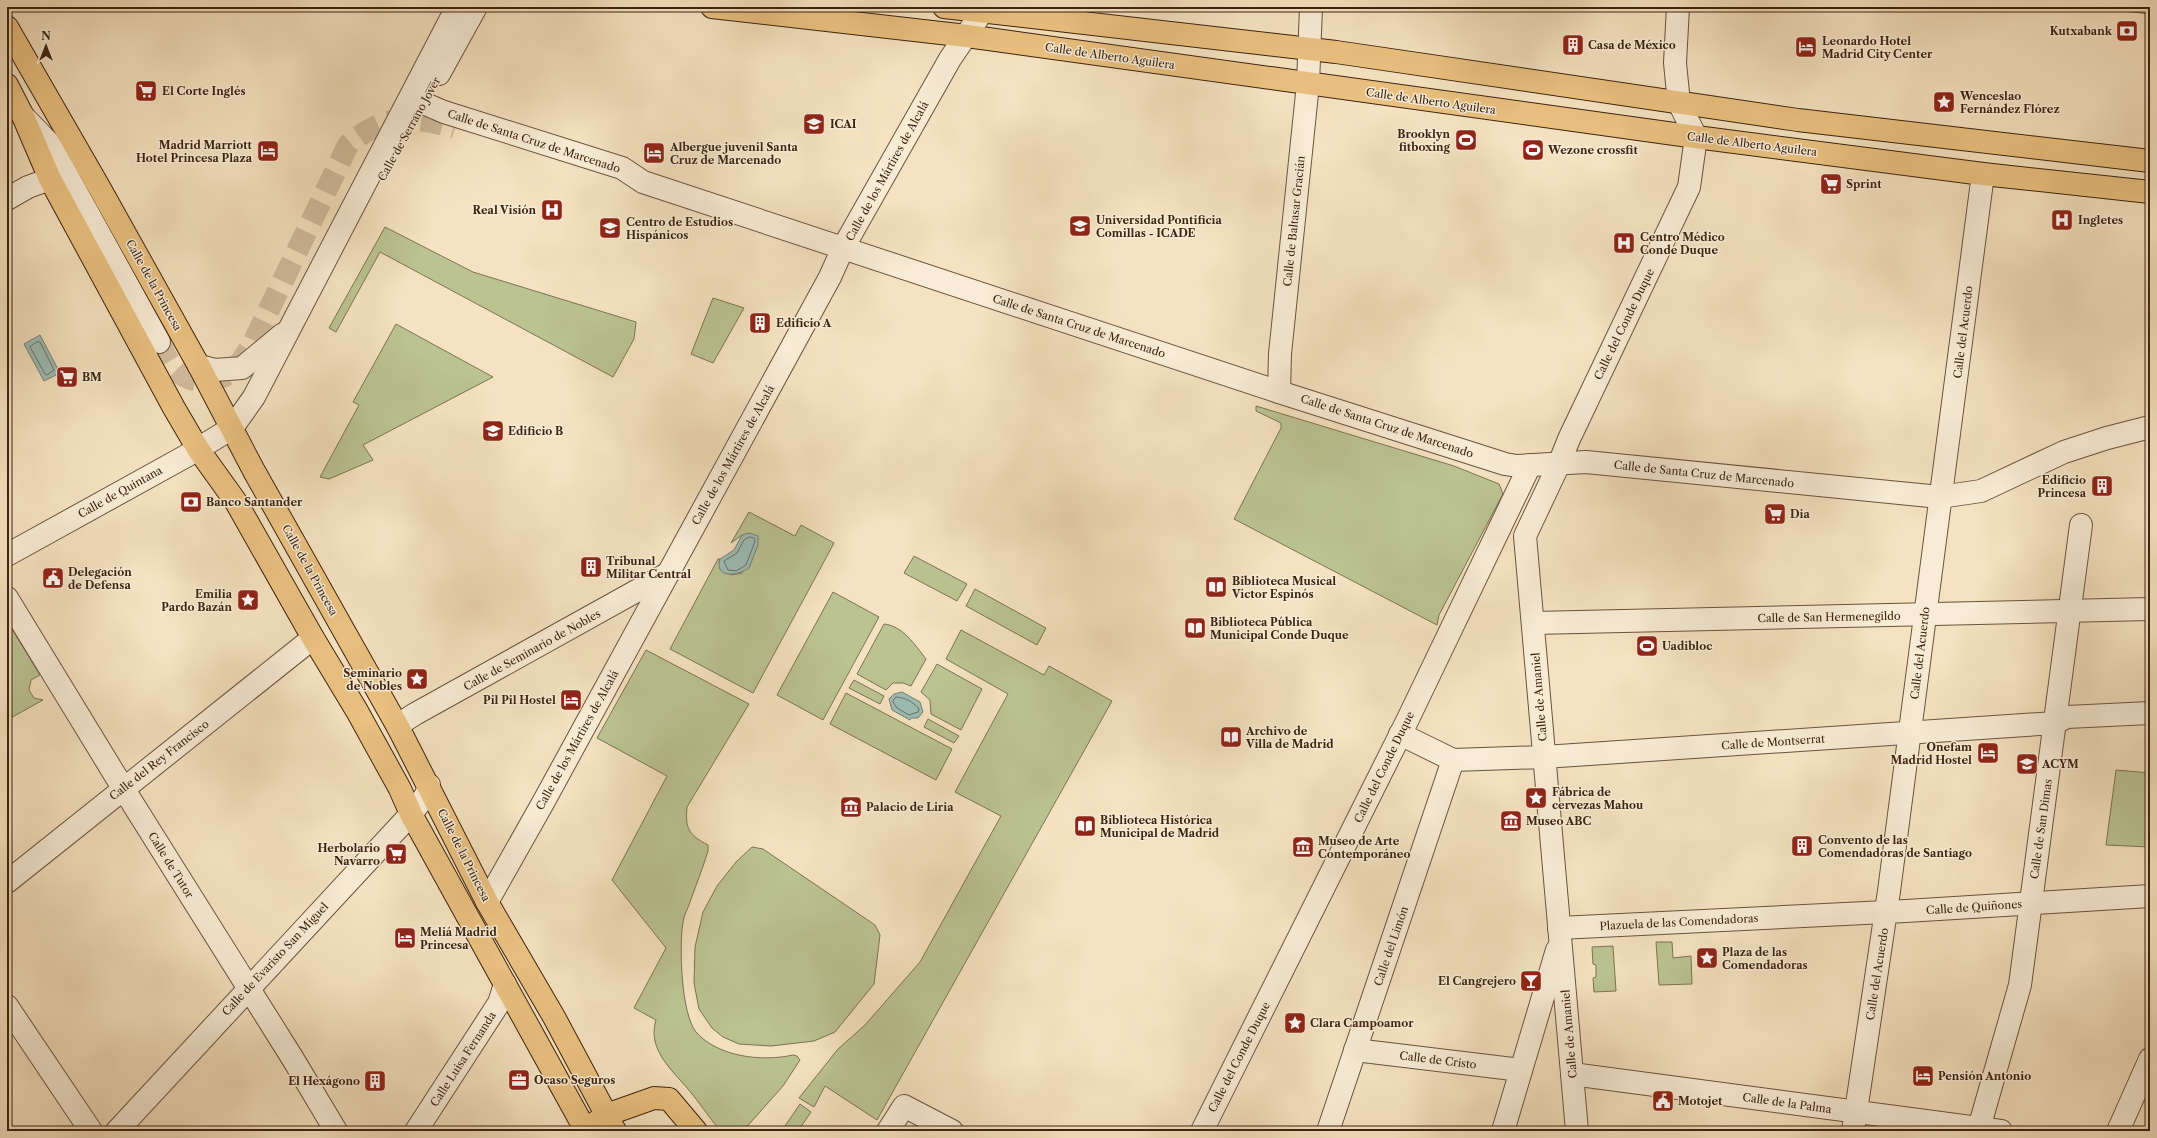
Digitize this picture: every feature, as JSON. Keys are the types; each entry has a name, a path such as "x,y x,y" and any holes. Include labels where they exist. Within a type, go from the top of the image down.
{"main road":[{"name":"Calle de Alberto Aguilera","path":"712,7 967,36 1696,137 1983,174 2150,192"},
{"path":"944,7 982,9 1309,50 1336,52 1798,120 2150,161"},
{"name":"Calle de la Princesa","path":"7,27 99,187 199,366 254,471 429,785 487,902 554,1017 610,1123"},
{"name":"Calle de la Princesa","path":"7,85 23,116 50,179 169,399 198,448 236,502 313,638 357,711 400,789 411,814 586,1131"},
{"path":"591,1131 597,1120 610,1123 654,1098 661,1097 669,1099 696,1131"}],"street":[{"name":"Calle de Serrano Jover","path":"334,244 340,205 442,7"},
{"name":"Calle de Serrano Jover","path":"232,428 248,406 457,7"},
{"name":"Calle de Serrano Jover","path":"334,244 357,222 476,7"},
{"name":"Calle de Baltasar Gracián","path":"1279,392 1280,354 1308,84 1311,7"},
{"path":"1678,7 1675,63 1679,103 1696,137"},
{"name":"Calle de los Mártires de Alcalá","path":"487,902 830,277 843,248 947,64 967,36 982,9"},
{"name":"Calle de Santa Cruz de Marcenado","path":"423,103 444,112 622,168 643,182 1279,392 1505,464 1518,466 1586,462 1940,497 1981,491 2064,452 2107,438 2150,428"},
{"name":"Calle de la Princesa","path":"23,116 50,144 159,342"},
{"name":"Calle de Santa Cruz de Marcenado","path":"455,128 619,181 643,182"},
{"name":"Calle del Conde Duque","path":"1559,464 1569,439 1689,187 1696,137"},
{"name":"Calle del Acuerdo","path":"1854,1122 1886,912 1940,497 1947,458 1983,174"},
{"path":"7,199 28,187 50,179"},
{"name":"Calle de Serrano Jover","path":"199,366 215,370 242,368 287,331"},
{"name":"Calle de Quintana","path":"7,555 232,428"},
{"name":"Calle de Amaniel","path":"1559,464 1526,536 1526,548 1577,1131"},
{"name":"Calle del Conde Duque","path":"1202,1131 1400,734 1530,465"},
{"name":"Calle de San Dimas","path":"1979,1128 2020,985 2032,903 2068,611 2081,526"},
{"path":"1495,539 1515,541 1526,548"},
{"name":"Calle de Seminario de Nobles","path":"398,728 401,723 415,714 668,574"},
{"name":"Calle de Tutor","path":"7,598 336,1131"},
{"name":"Calle de San Hermenegildo","path":"1532,623 2150,609"},
{"name":"Calle del Rey Francisco","path":"7,882 313,638"},
{"name":"Calle de Montserrat","path":"1400,734 1453,760 1544,757 1910,733 2055,723 2067,717 2150,713"},
{"name":"Calle del Limón","path":"1328,1131 1453,760"},
{"name":"Calle de Evaristo San Miguel","path":"118,1131 411,814 426,795 429,785"},
{"name":"Calle de Quiñones","path":"1799,916 2150,896"},
{"name":"Plazuela de las Comendadoras","path":"1560,933 1799,916"},
{"name":"Calle de Amaniel","path":"1503,1131 1560,933"},
{"name":"Calle Luisa Fernanda","path":"416,1131 499,1003 505,984"},
{"path":"7,1006 91,1131"},
{"name":"Calle de Cristo","path":"1355,1050 1521,1070"},
{"path":"2118,1131 2150,1059"},
{"name":"Calle de la Palma","path":"1572,1074 1854,1122 1979,1128 2001,1131"},
{"path":"888,1131 904,1106 952,1131"}],"green space":[{"path":"2086,7 2150,7 2150,14"},
{"path":"385,227 473,272 636,322 634,339 613,377 380,252 336,332 329,328"},
{"path":"713,298 744,308 713,363 691,354"},
{"path":"396,324 493,377 363,445 373,460 329,479 320,477 359,405 353,402"},
{"path":"1256,406 1454,466 1499,484 1503,494 1439,615 1437,625 1234,519 1281,428 1281,423 1256,411"},
{"path":"749,512 795,536 801,525 834,543 753,693 670,649 718,559 720,559 719,562 731,575 742,573 742,535 731,543"},
{"path":"914,556 967,584 957,601 904,573"},
{"path":"975,589 1046,628 1037,645 966,606"},
{"path":"833,592 879,617 823,720 777,695"},
{"path":"7,621 40,675 31,680 29,690 34,698 43,700 7,720"},
{"path":"884,624 897,628 903,632 926,659 911,686 903,683 893,683 886,690 857,674"},
{"path":"961,630 1044,675 1049,666 1112,701 877,1120 825,1086 814,1107 799,1098 838,1049 865,1025 920,962 1001,816 955,792 1008,694 946,659"},
{"path":"646,650 749,704 687,807 688,826 696,838 708,845 708,851 684,919 681,947 684,995 691,1023 696,1032 716,1047 741,1056 768,1058 793,1055 797,1056 800,1060 783,1086 743,1131 720,1131 662,1058 655,1040 654,1030 656,1020 634,1008 666,948 612,880 667,776 597,738"},
{"path":"937,664 982,689 961,730 931,714 930,700 921,692"},
{"path":"854,680 884,696 880,704 849,688"},
{"path":"846,693 952,749 936,780 830,724"},
{"path":"928,719 959,736 954,743 924,727"},
{"path":"2116,770 2150,773 2150,847 2106,845"},
{"path":"752,847 763,849 875,925 880,935 874,984 835,1032 814,1041 771,1046 739,1044 723,1037 712,1028 699,1009 694,983 695,947 703,912 717,886 736,862"},
{"path":"1656,942 1672,942 1673,958 1691,956 1692,984 1659,985"},
{"path":"1613,946 1616,991 1594,992 1593,978 1596,977 1596,965 1593,964 1592,947"},
{"path":"800,1104 811,1112 798,1131 793,1131 785,1126"}],"water":[{"path":"40,335 60,373 44,381 24,344"},
{"path":"749,533 758,536 758,545 749,568 739,573 724,573 720,570 720,559 734,550 742,535"},
{"path":"902,692 920,702 923,712 918,718 911,718 910,720 892,710 889,699 894,694"}],"tunnel":[{"path":"159,342 168,360 175,369 188,378 210,381 232,372 240,364 251,347 348,145 374,127 398,120 411,119 455,128"}],"place":[{"name":"Kutxabank","path":"2127,31"},
{"name":"Casa de México","path":"1573,45"},
{"name":"Leonardo Hotel Madrid City Center","path":"1806,47"},
{"name":"El Corte Inglés","path":"146,91"},
{"name":"Wenceslao Fernández Flórez","path":"1944,102"},
{"name":"ICAI","path":"814,124"},
{"name":"Brooklyn fitboxing","path":"1466,140"},
{"name":"Wezone crossfit","path":"1533,150"},
{"name":"Madrid Marriott Hotel Princesa Plaza","path":"268,151"},
{"name":"Albergue juvenil Santa Cruz de Marcenado","path":"654,153"},
{"name":"Sprint","path":"1831,184"},
{"name":"Real Visión","path":"552,210"},
{"name":"Ingletes","path":"2062,220"},
{"name":"Universidad Pontificia Comillas - ICADE","path":"1080,226"},
{"name":"Centro de Estudios Hispánicos","path":"610,228"},
{"name":"Centro Médico Conde Duque","path":"1624,243"},
{"name":"Edificio A","path":"760,323"},
{"name":"BM","path":"67,377"},
{"name":"Edificio B","path":"493,431"},
{"name":"Edificio Princesa","path":"2102,486"},
{"name":"Banco Santander","path":"191,502"},
{"name":"Dia","path":"1775,514"},
{"name":"Tribunal Militar Central","path":"591,567"},
{"name":"Delegación de Defensa","path":"53,578"},
{"name":"Biblioteca Musical Víctor Espinós","path":"1216,587"},
{"name":"Emilia Pardo Bazán","path":"248,600"},
{"name":"Biblioteca Pública Municipal Conde Duque","path":"1195,628"},
{"name":"Uadibloc","path":"1647,646"},
{"name":"Seminario de Nobles","path":"417,679"},
{"name":"Pil Pil Hostel","path":"571,700"},
{"name":"Archivo de Villa de Madrid","path":"1231,737"},
{"name":"Onefam Madrid Hostel","path":"1988,753"},
{"name":"ACYM","path":"2027,764"},
{"name":"Fábrica de cervezas Mahou","path":"1536,798"},
{"name":"Palacio de Liria","path":"851,807"},
{"name":"Museo ABC","path":"1511,821"},
{"name":"Biblioteca Histórica Municipal de Madrid","path":"1085,826"},
{"name":"Convento de las Comendadoras de Santiago","path":"1802,846"},
{"name":"Museo de Arte Contemporáneo","path":"1303,847"},
{"name":"Herbolario Navarro","path":"396,854"},
{"name":"Meliá Madrid Princesa","path":"405,938"},
{"name":"Plaza de las Comendadoras","path":"1707,958"},
{"name":"El Cangrejero","path":"1531,981"},
{"name":"Clara Campoamor","path":"1295,1023"},
{"name":"Pensión Antonio","path":"1923,1076"},
{"name":"Ocaso Seguros","path":"519,1080"},
{"name":"El Hexágono","path":"375,1081"},
{"name":"Motojet","path":"1663,1101"}]}
